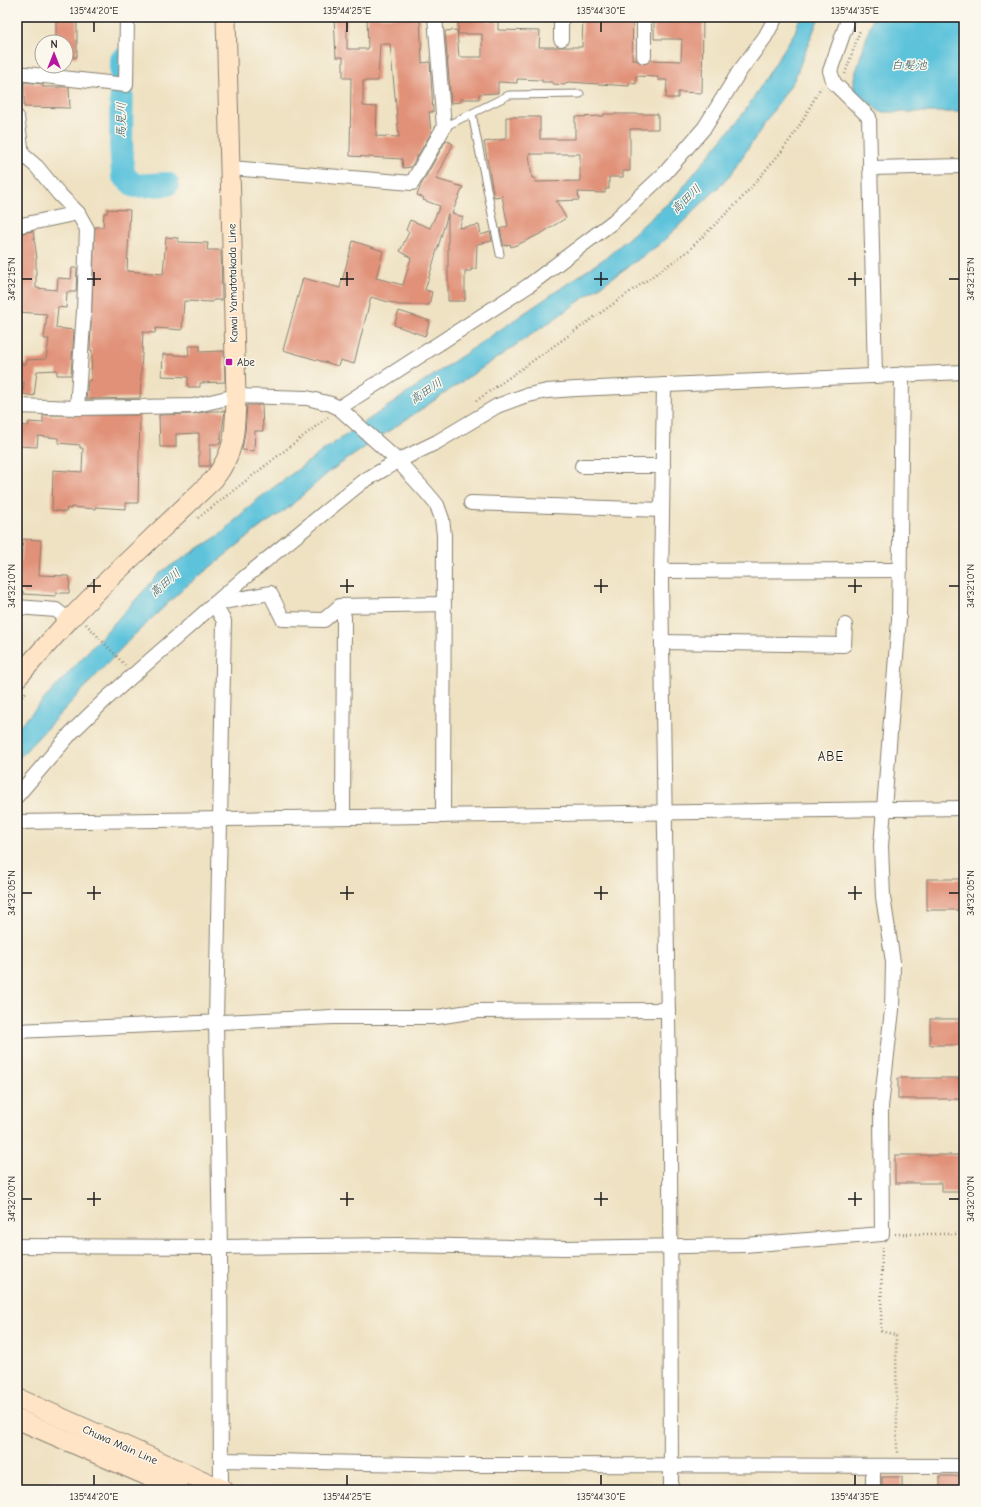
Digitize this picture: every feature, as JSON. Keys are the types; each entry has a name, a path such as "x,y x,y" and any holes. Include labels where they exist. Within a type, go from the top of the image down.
{"main road":[{"name":"Kawai Yamatotakada Line","path":"22,684 145,544 196,497 226,463 233,443 236,396 226,17"},
{"name":"Chuwa Main Line","path":"17,1398 222,1489"},
{"name":"Chuwa Main Line","path":"17,1419 180,1490"}],"street":[{"path":"17,74 122,85 127,17"},
{"path":"231,168 412,183 444,127 435,17"},
{"path":"561,17 561,39"},
{"path":"644,17 644,56"},
{"path":"342,410 528,286 614,221 665,173 705,127 739,72 765,37 776,17"},
{"path":"849,17 830,71 834,83 842,93 869,117 875,376"},
{"path":"17,117 19,154 37,167 54,190 78,213 87,229 87,251 77,408"},
{"path":"870,168 964,166"},
{"path":"17,226 78,213"},
{"path":"17,796 71,733 106,699 244,578 302,532 343,496 395,459 437,442 497,406 524,396 547,391 964,372"},
{"path":"17,1246 220,1247 396,1245 565,1248 752,1245 882,1234 881,1107 892,1016 893,962 881,870 883,809 899,619 902,374"},
{"path":"664,385 661,571 668,1010 671,1490"},
{"path":"17,406 77,408 193,406 236,396 307,398 331,404 342,410 395,459 427,492 437,505 442,519 444,604 442,816"},
{"path":"582,466 663,466"},
{"path":"471,503 662,510"},
{"path":"661,571 900,570"},
{"path":"214,604 270,593 283,620 324,620 340,606 444,604"},
{"path":"214,604 224,621 216,1022 222,1489"},
{"path":"340,606 344,617 344,817"},
{"path":"17,607 56,610 75,625"},
{"path":"662,642 844,645 845,625"},
{"path":"17,822 964,808"},
{"path":"17,1031 352,1017 437,1017 475,1010 668,1010"},
{"path":"221,1460 417,1465 964,1466"},
{"path":"873,1466 873,1490"}],"lane":[{"path":"444,127 509,96 580,94"},
{"path":"472,114 500,254"}],"path":[{"path":"842,93 844,78 862,24"},
{"path":"470,405 688,251 741,199 782,151 797,130 830,71"},
{"path":"196,520 342,410"},
{"path":"75,625 92,619"},
{"path":"88,626 129,669"},
{"path":"17,702 22,684"},
{"path":"897,1466 896,1335 881,1331 882,1234 964,1234"}],"water":[{"name":"高田川","path":"800,17 819,17 794,80 728,178 660,244 547,324 330,471 287,509 263,525 184,588 132,637 17,760 17,729 161,572 221,534 254,502 324,450 608,256 675,197 745,111 795,32"},
{"name":"白髪池","path":"873,17 964,17 964,112 880,112 854,90 854,78"}],"building":[{"path":"56,17 77,17 77,57 74,57 74,34 56,34"},
{"path":"334,17 347,17 347,49 368,49 367,17 420,17 422,63 430,62 433,112 429,112 431,133 411,167 403,168 402,159 350,156 351,78 343,78 343,57 336,57","holes":["380,44 390,44 399,137 376,136 377,107 363,106 363,81 378,81"]},
{"path":"583,17 633,17 632,60 636,60 644,64 651,60 681,61 682,39 654,39 654,17 703,17 702,93 678,92 678,98 666,98 667,80 658,80 658,77 636,76 636,84 629,83 629,86 569,82 565,83 565,85 553,84 553,82 542,82 542,80 517,79 517,83 498,82 498,93 479,94 479,99 461,99 461,102 451,103 445,31 457,30 459,57 482,57 482,34 458,34 458,19 487,19 488,22 498,21 498,30 540,31 539,47 582,47"},
{"path":"24,82 43,84 43,87 69,87 70,108 24,107"},
{"path":"604,114 658,114 658,129 630,129 630,171 623,171 623,177 609,177 609,189 605,189 605,193 578,192 579,200 556,201 566,218 542,233 519,244 511,247 510,244 504,246 500,229 508,226 502,196 494,197 484,142 506,139 506,117 540,117 540,139 575,139 575,117 604,116","holes":["529,154 580,154 580,181 536,182 535,178 532,178"]},
{"path":"446,140 453,144 436,179 463,187 452,213 463,217 459,228 479,225 481,235 490,232 492,241 477,244 476,269 465,271 465,301 448,301 448,214 425,290 432,292 429,305 399,305 371,297 354,364 340,360 338,366 283,350 303,278 340,288 353,241 383,251 376,278 403,285 411,258 400,251 409,232 406,230 410,220 430,228 440,206 423,200 424,198 417,195"},
{"path":"107,209 130,210 127,271 163,274 166,237 178,238 178,242 208,243 207,250 221,250 222,300 213,300 213,302 184,301 182,330 156,328 155,333 143,332 140,398 86,399 88,381 91,380 92,350 90,350 95,227 103,227 104,213 107,213"},
{"path":"33,231 37,258 36,288 57,290 58,278 71,279 72,268 77,268 76,292 67,292 66,308 58,307 56,328 74,330 71,375 57,375 57,370 37,371 34,396 23,394 24,382 17,382 17,364 26,364 27,360 46,359 49,339 44,339 47,314 17,312 17,234"},
{"path":"399,311 430,321 425,336 394,325"},
{"path":"188,346 200,346 200,352 224,351 225,382 200,383 200,387 188,387 188,377 162,376 163,354 189,356"},
{"path":"247,405 262,405 263,431 255,431 254,451 242,450"},
{"path":"211,411 225,411 220,444 210,444 210,466 199,466 199,433 176,434 176,447 160,447 159,415 193,414"},
{"path":"43,415 140,415 138,503 126,503 126,509 71,507 71,509 67,508 66,512 52,510 53,470 82,472 83,448 80,448 80,445 58,443 58,438 38,436 37,447 17,446 17,425 28,426 29,422 43,423"},
{"path":"23,539 41,540 39,575 68,576 70,578 69,593 56,593 56,596 23,594 23,591 17,591 17,561 21,561"},
{"path":"927,879 964,879 964,910 927,910"},
{"path":"930,1019 964,1019 964,1045 930,1045"},
{"path":"898,1078 964,1078 964,1099 898,1099"},
{"path":"895,1155 964,1155 964,1192 942,1192 942,1183 895,1183"},
{"path":"940,1476 964,1476 964,1490 940,1490"},
{"path":"882,1477 902,1477 902,1490 882,1490"}],"waterway":[{"name":"馬見川","path":"122,60 121,143 123,175 135,186 167,184"}],"place":[{"name":"Abe","path":"229,362"}],"district":[{"name":"ABE","path":"831,756"}]}
